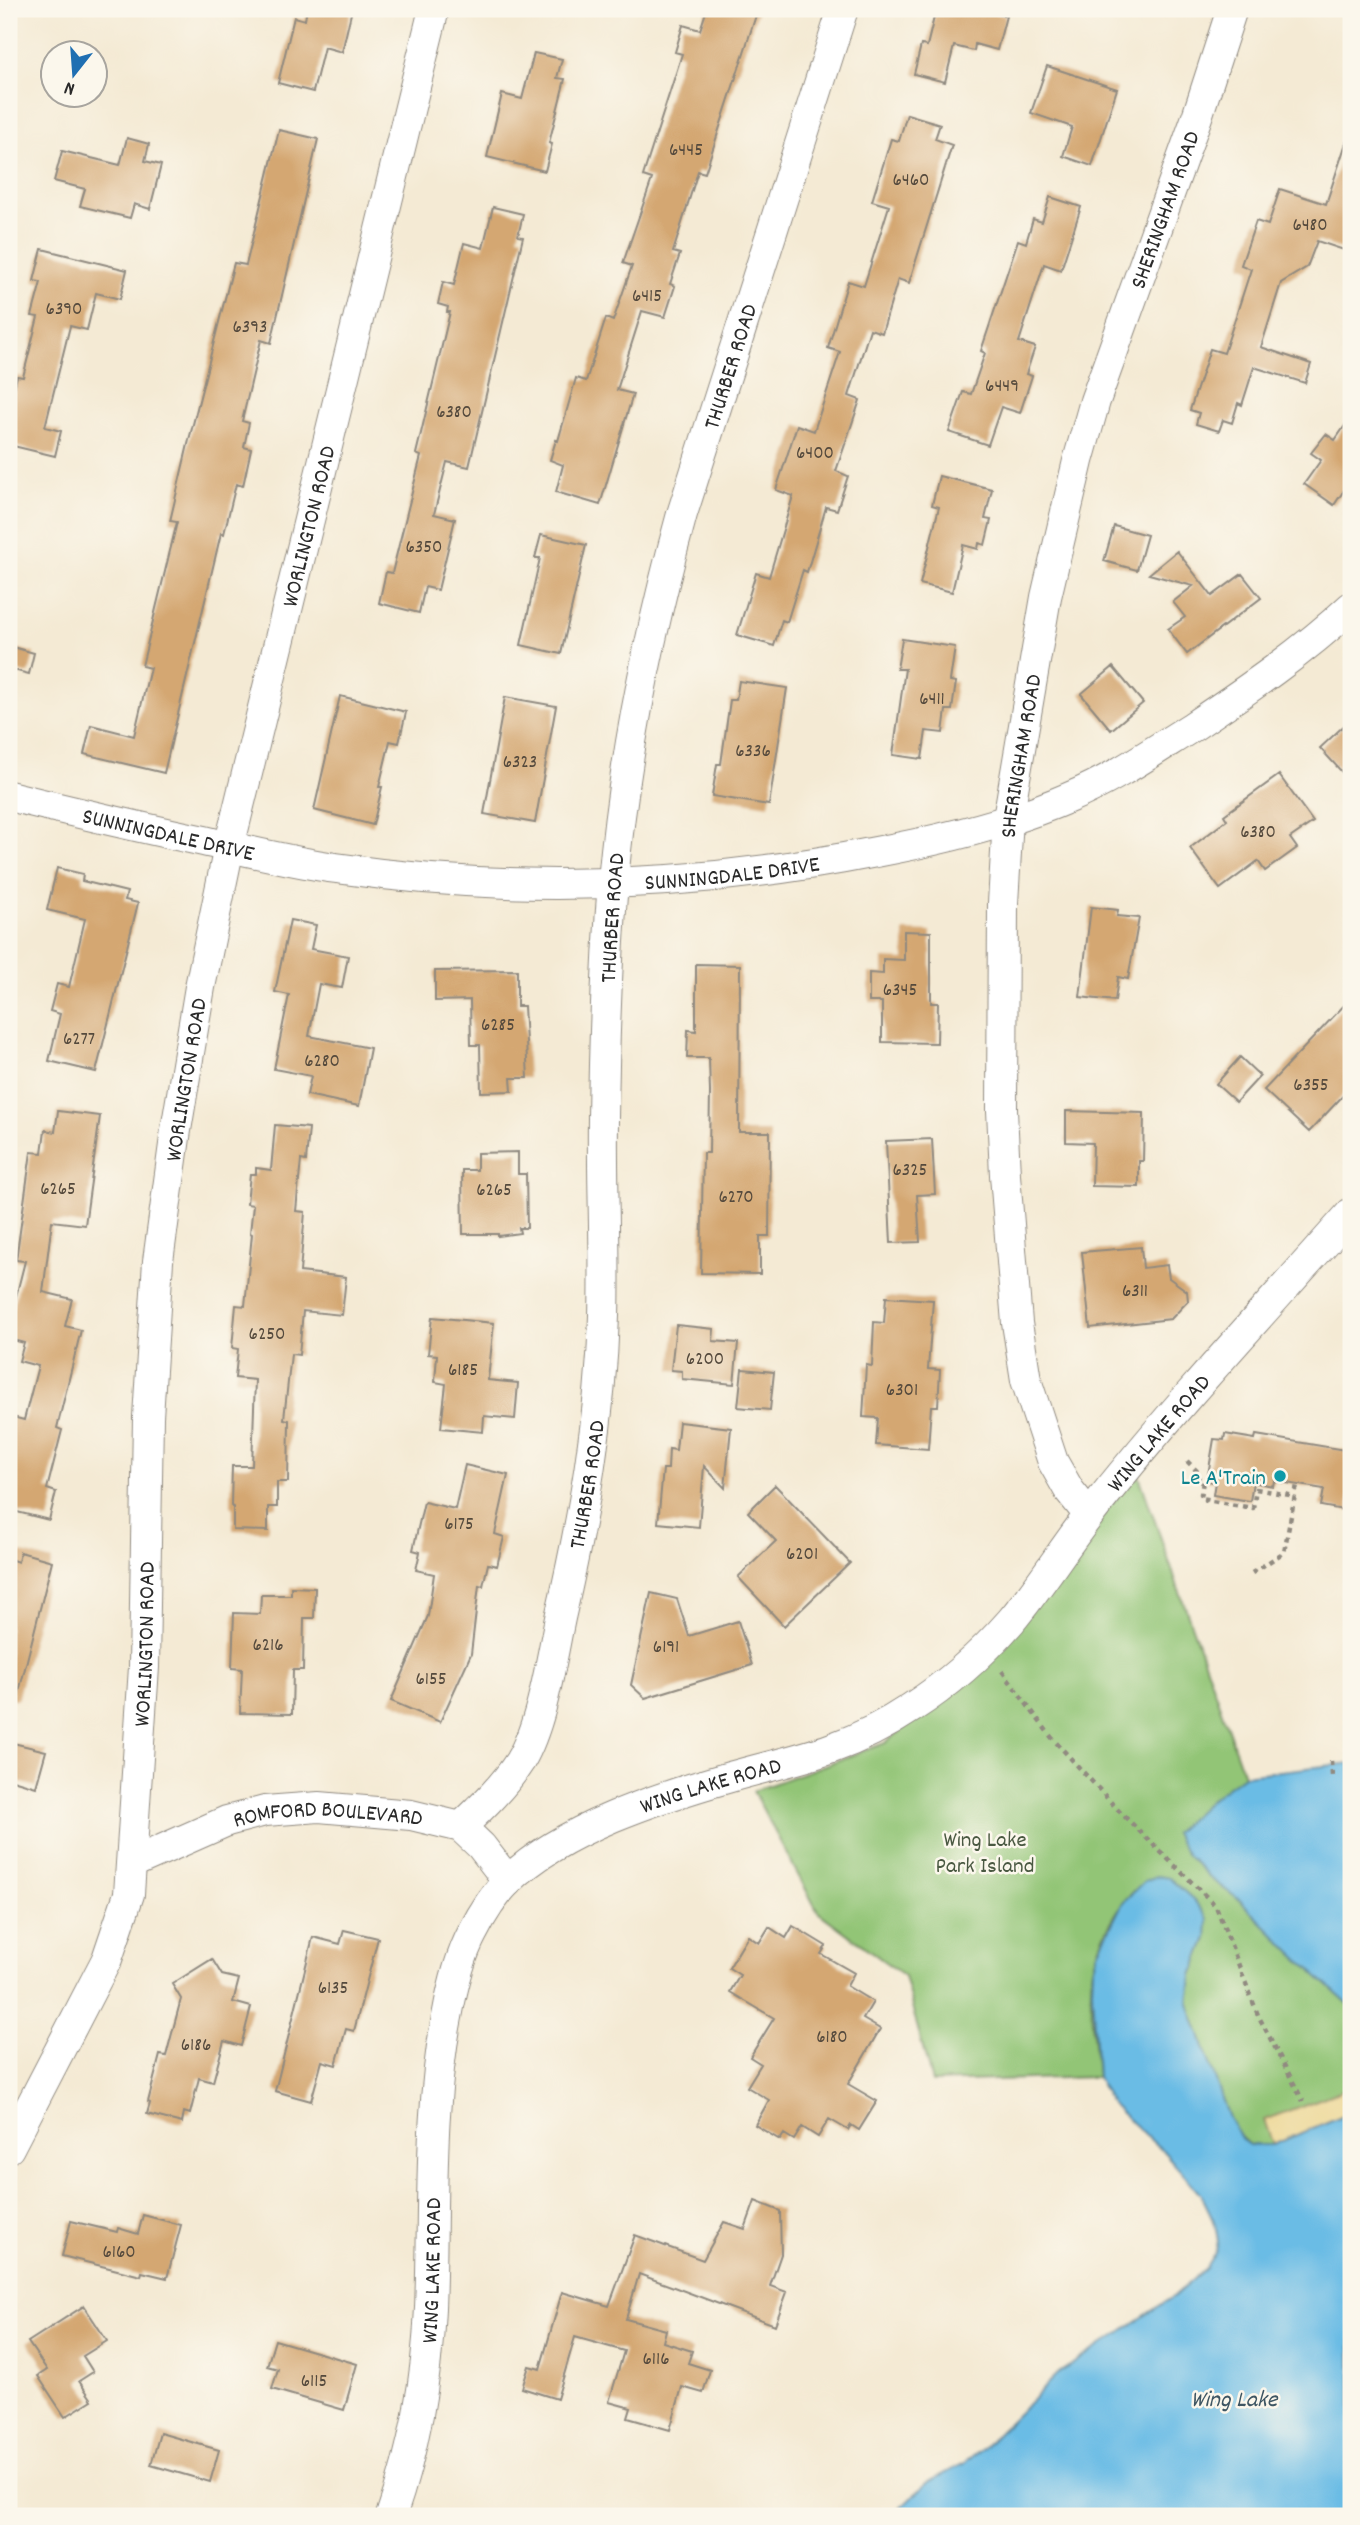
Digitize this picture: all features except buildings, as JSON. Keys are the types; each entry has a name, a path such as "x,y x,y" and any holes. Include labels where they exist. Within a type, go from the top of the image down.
{"street":[{"name":"WORLINGTON ROAD","path":"9,2148 107,1959 129,1894 144,1667 148,1417 158,1261 174,1142 200,987 229,847 434,9"},
{"name":"THURBER ROAD","path":"461,1827 496,1792 519,1762 528,1745 551,1658 590,1475 604,1316 603,1119 613,883 629,761 662,586 682,514 843,9"},
{"name":"SHERINGHAM ROAD","path":"1089,1515 1069,1490 1049,1450 1026,1380 1017,1323 1002,1110 1003,903 1008,819 1046,597 1078,461 1095,401 1197,117 1232,9"},
{"name":"SUNNINGDALE DRIVE","path":"9,796 311,864 390,875 493,883 613,883 721,874 846,858 916,844 1008,819 1069,798 1129,767 1233,699 1283,663 1351,607"},
{"name":"WING LAKE ROAD","path":"391,2516 412,2442 426,2351 430,2308 434,2116 442,2040 451,1996 470,1936 488,1905 508,1881 563,1842 606,1819 715,1782 831,1749 860,1737 916,1705 984,1649 1025,1603 1089,1515 1181,1405 1351,1213"},
{"name":"ROMFORD BOULEVARD","path":"132,1863 227,1821 265,1811 292,1808 358,1809 411,1815 461,1827"},
{"path":"461,1827 481,1846 508,1881"}],"path":[{"path":"1187,1461 1199,1474 1198,1480 1203,1481 1201,1494 1207,1495 1206,1500 1253,1508 1256,1489 1294,1496"},
{"path":"1252,1573 1284,1552 1297,1485"},
{"path":"984,1649 1052,1738 1119,1811 1216,1906 1258,2015 1303,2101"},
{"path":"1331,1761 1332,1776"}],"green space":[{"name":"Wing Lake Park Island","path":"1138,1473 1244,1775 1211,1799 1175,1833 1187,1855 1215,1882 1241,1901 1351,2007 1351,2112 1273,2145 1249,2145 1238,2135 1229,2118 1189,2004 1192,1975 1207,1938 1133,1891 1108,1927 1093,1968 1091,2007 1097,2077 932,2082 904,1976 818,1912 753,1791 885,1743 942,1696"}],"sand":[{"path":"1351,2087 1351,2112 1273,2145 1264,2120"}],"water":[{"path":"1351,1763 1351,2007 1241,1901 1215,1882 1187,1855 1174,1833 1211,1799 1244,1775"},
{"name":"Wing Lake","path":"1157,1876 1169,1878 1194,1900 1208,1919 1207,1938 1192,1975 1189,2004 1229,2118 1242,2140 1249,2145 1273,2145 1351,2112 1351,2516 892,2516 927,2483 963,2464 980,2451 1059,2373 1174,2296 1206,2268 1216,2251 1218,2241 1215,2223 1201,2194 1164,2152 1111,2104 1097,2077 1092,1990 1093,1970 1098,1952 1123,1902 1144,1881"}],"place":[{"name":"Le A'Train","path":"1280,1476"}]}
